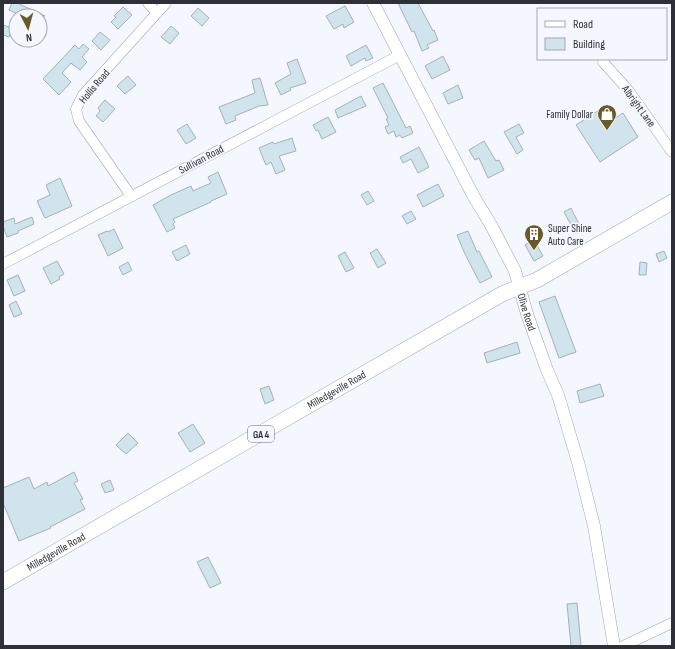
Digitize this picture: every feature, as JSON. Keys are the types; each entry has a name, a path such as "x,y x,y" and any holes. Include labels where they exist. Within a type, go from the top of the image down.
{"main road":[{"name":"Milledgeville Road","path":"3,582 502,294 537,280 672,202"}],"street":[{"path":"148,3 157,13"},
{"name":"Hollis Road","path":"131,196 79,121 76,108 83,95 166,3"},
{"name":"Olive Road","path":"373,3 474,197 491,225 515,271 546,370 558,395 578,462 594,526 614,646"},
{"name":"Sullivan Road","path":"3,264 400,55"},
{"name":"Albright Lane","path":"603,62 628,90 672,152"},
{"path":"624,646 672,623"}],"building":[{"path":"12,3 17,3 28,8 10,8"},
{"path":"398,3 418,3 433,31 434,30 438,40 427,45 429,48 422,51 414,31 412,32"},
{"path":"345,6 354,22 344,28 343,24 334,29 326,16"},
{"path":"123,7 132,15 118,29 111,22 116,17 114,16"},
{"path":"198,8 209,18 202,26 191,16"},
{"path":"3,25 8,27 8,37 3,35"},
{"path":"171,26 179,33 170,44 161,37"},
{"path":"100,32 110,40 101,50 92,41"},
{"path":"83,44 89,49 82,57 87,62 80,70 71,63 62,73 71,82 59,95 43,79 75,45 79,49"},
{"path":"366,45 373,58 366,61 365,58 351,66 346,56"},
{"path":"443,56 450,70 432,79 425,66"},
{"path":"297,59 306,83 290,88 291,90 281,95 275,83 291,74 287,63"},
{"path":"128,76 136,85 125,94 117,86"},
{"path":"260,78 268,105 259,106 235,116 236,120 226,124 219,107 255,93 252,80"},
{"path":"383,83 406,128 410,126 413,133 402,138 400,135 396,137 394,131 388,134 385,127 389,125 386,119 388,118 373,88"},
{"path":"458,85 463,98 448,104 443,93"},
{"path":"361,96 366,106 338,118 335,110"},
{"path":"105,100 115,109 103,122 96,116 100,111 98,108"},
{"name":"Family Dollar","path":"604,107 612,120 623,113 638,137 600,162 576,125"},
{"path":"328,117 336,132 322,139 318,130 316,131 313,125"},
{"path":"187,124 196,138 186,144 177,130"},
{"path":"519,124 524,133 516,137 523,150 517,154 504,132"},
{"path":"292,138 296,151 279,156 285,170 276,174 271,162 266,165 259,148 273,142 274,144"},
{"path":"484,141 496,161 499,160 504,170 488,178 479,158 475,160 469,150"},
{"path":"419,147 429,167 418,173 411,159 403,163 400,157"},
{"path":"218,172 227,194 173,219 175,222 173,224 175,228 167,232 153,205 191,186 193,191 211,183 208,177"},
{"path":"60,178 72,206 45,218 37,201 50,195 46,185"},
{"path":"438,184 444,196 423,207 417,195"},
{"path":"368,191 374,201 367,205 361,195"},
{"path":"571,208 582,230 576,234 564,212"},
{"path":"411,211 416,219 407,224 402,216"},
{"path":"32,217 34,224 7,237 3,222 14,218 15,224"},
{"path":"114,229 123,248 108,256 98,235"},
{"path":"468,231 477,252 479,251 492,277 480,283 457,235"},
{"name":"Super Shine Auto Care","path":"534,240 543,256 534,261 525,245"},
{"path":"186,245 190,254 177,261 172,252"},
{"path":"377,249 386,263 378,268 370,253"},
{"path":"664,251 667,258 659,262 656,254"},
{"path":"345,252 354,268 346,272 338,256"},
{"path":"57,261 64,274 59,277 60,279 51,284 43,268"},
{"path":"128,262 132,270 123,275 119,267"},
{"path":"640,262 647,263 646,275 639,275"},
{"path":"18,275 25,291 14,296 7,280"},
{"path":"555,296 576,352 559,358 539,302"},
{"path":"16,301 22,314 14,317 9,305"},
{"path":"517,342 520,353 487,363 484,353"},
{"path":"600,384 604,396 580,403 577,391"},
{"path":"269,386 274,400 265,404 260,389"},
{"path":"193,424 205,443 190,452 178,433"},
{"path":"128,433 138,443 126,454 116,445"},
{"path":"74,472 78,481 74,483 83,499 80,500 85,509 50,527 51,528 19,541 3,503 3,488 29,477 34,489 47,482 48,486"},
{"path":"110,480 114,490 105,493 101,484"},
{"path":"208,557 221,583 210,588 197,562"},
{"path":"577,603 581,646 571,646 567,604"}],"place":[{"name":"Family Dollar","path":"607,131"},
{"name":"Super Shine Auto Care","path":"534,251"}]}
